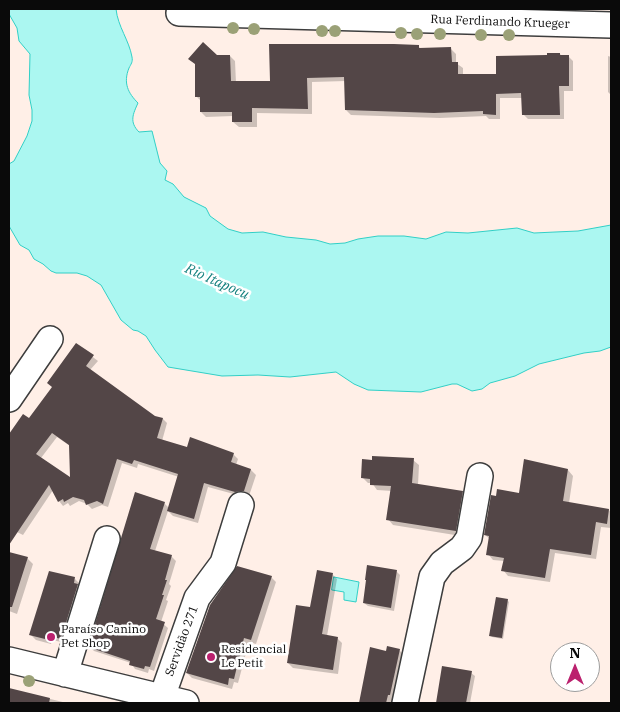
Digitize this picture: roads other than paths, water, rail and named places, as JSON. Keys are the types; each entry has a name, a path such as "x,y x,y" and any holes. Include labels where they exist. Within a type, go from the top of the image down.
{"street":[{"name":"Rua Ferdinando Krueger","path":"179,13 611,26"},
{"path":"9,399 50,339"},
{"path":"405,703 432,577 442,563 462,548 469,538 480,476"},
{"name":"Servidão 271","path":"162,697 198,598 223,563 241,505"},
{"path":"65,674 107,539"},
{"path":"9,660 186,703"}],"water":[{"name":"Rio Itapocu","path":"9,9 116,9 132,57 126,78 129,91 138,103 133,114 134,125 139,132 152,131 160,163 167,171 165,180 173,184 184,197 206,208 210,216 228,229 242,233 263,232 330,244 378,236 404,236 426,239 446,232 468,233 517,228 534,233 578,231 611,225 611,347 539,364 515,376 490,383 482,389 472,391 457,384 421,392 368,390 354,384 336,372 290,377 258,375 222,376 168,367 146,336 133,330 121,320 101,285 87,276 77,273 56,273 51,271 34,259 29,250 20,245 9,226 9,164 14,161 27,136 32,121 32,110 29,95 30,54 19,41 17,28 9,14"},
{"path":"334,577 359,582 356,602 344,600 344,592 332,590"}],"place":[{"name":"Paraíso Canino Pet Shop","path":"51,637"},
{"name":"Residencial Le Petit","path":"211,657"}]}
